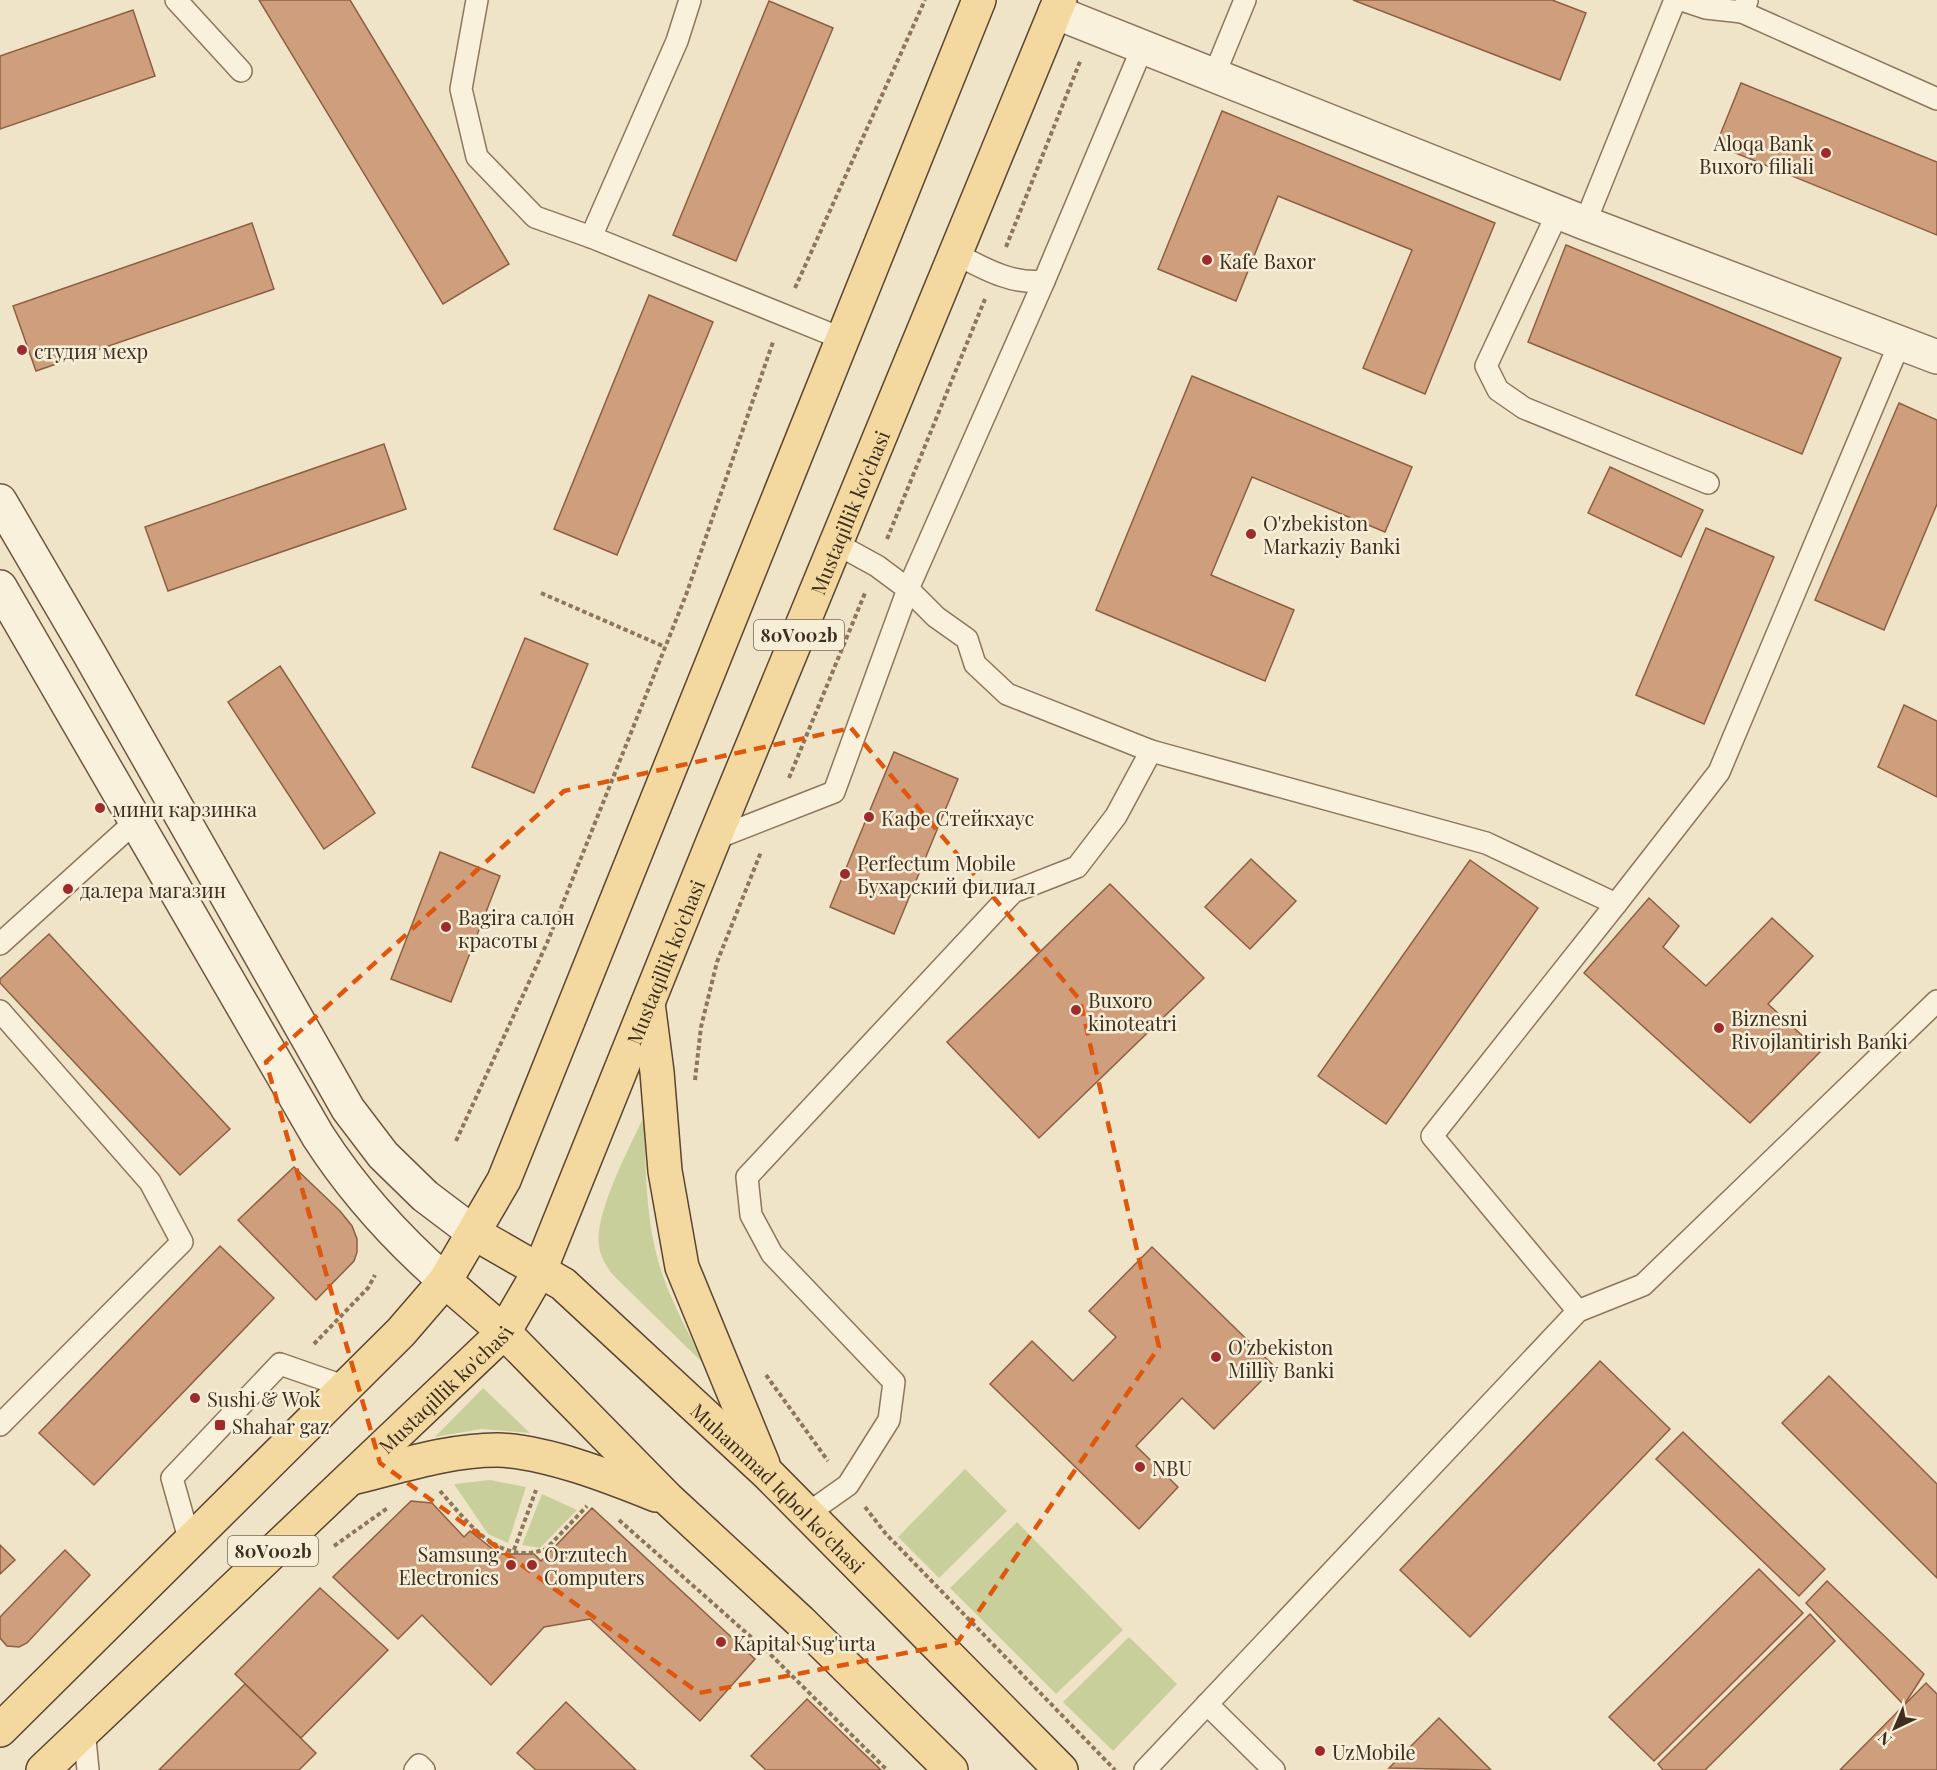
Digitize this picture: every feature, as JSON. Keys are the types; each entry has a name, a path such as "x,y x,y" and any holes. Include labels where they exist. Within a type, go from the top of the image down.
{"main road":[{"name":"80V002b","path":"0,1730 401,1332 445,1281 504,1180 979,0"},
{"path":"1057,6 1094,28 1215,74 1572,218 1937,357"},
{"name":"Mustaqillik ko'chasi","path":"43,1770 504,1332 540,1270 714,838 1057,6"},
{"path":"0,501 348,1109 383,1155 425,1196 474,1233"},
{"path":"0,587 352,1187 400,1241 504,1332 668,1499 800,1621 951,1770"},
{"path":"648,1000 665,1171 682,1267 768,1473"},
{"name":"Muhammad Iqbol ko'chasi","path":"474,1233 563,1284 768,1473 1061,1770"},
{"path":"350,1478 429,1459 468,1452 499,1450 588,1470 668,1499"}],"lane":[{"path":"176,0 241,71"},
{"path":"477,0 461,89 477,157 535,217 591,237 843,339"},
{"path":"591,237 677,41 690,0"},
{"path":"1215,74 1245,0"},
{"path":"1675,0 1572,218 1486,366 1498,390 1524,408 1708,483"},
{"path":"1682,0 1706,8 1745,6 1937,99"},
{"path":"714,838 834,792 908,589 1044,281 1143,46"},
{"path":"956,254 995,274 1035,282 1044,281"},
{"path":"1578,1311 1432,1136 1719,772 1900,342"},
{"path":"837,544 877,566 908,589 936,617 967,639 975,664 1007,694 1150,751 1486,843 1616,904"},
{"path":"807,1514 848,1485 889,1420 894,1382 772,1254 751,1215 747,1177 1013,892 1077,867 1116,816 1150,751"},
{"path":"0,944 136,821"},
{"path":"1145,1770 1578,1311 1643,1285 1937,1000"},
{"path":"0,1011 150,1182 182,1242 0,1425"},
{"path":"189,1542 172,1478 280,1364 346,1387"},
{"path":"1207,1704 1274,1770"},
{"path":"84,1729 88,1770"},
{"path":"415,1770 420,1765 424,1770"}],"path":[{"path":"456,1141 547,943 686,595 783,314 925,0"},
{"path":"694,1092 701,1027 717,962 774,814 877,566 1094,28"},
{"path":"541,592 665,647"},
{"path":"764,1372 802,1428 886,1534 1114,1770"},
{"path":"514,1550 540,1480"},
{"path":"438,1489 483,1538 498,1547 514,1550 546,1549 592,1501 585,1498"},
{"path":"324,1552 396,1502"},
{"path":"615,1517 768,1652 887,1770"}],"highlighted area":[{"path":"851,728 1080,1000 1159,1347 957,1643 699,1693 380,1463 266,1062 564,791"}],"green space":[{"path":"644,1116 648,1206 656,1251 674,1303 705,1365 613,1275 604,1262 599,1246 599,1232 607,1199"},
{"path":"483,1388 530,1433 481,1429 435,1437"},
{"path":"965,1469 1007,1511 939,1578 898,1537"},
{"path":"490,1480 526,1487 508,1543 488,1534 454,1484"},
{"path":"542,1494 577,1510 540,1548 522,1545"},
{"path":"1017,1522 1123,1630 1056,1694 950,1588"},
{"path":"1129,1637 1177,1684 1113,1751 1063,1702"}],"building":[{"path":"259,0 350,0 509,264 443,304"},
{"path":"1353,0 1552,0 1586,13 1560,80"},
{"path":"769,1 833,28 736,261 673,235"},
{"path":"133,10 155,76 0,129 0,56"},
{"name":"Aloqa Bank Buxoro filiali","path":"1741,83 1937,162 1937,235 1716,145"},
{"name":"Kafe Baxor","path":"1222,111 1495,223 1425,394 1363,368 1412,250 1278,196 1236,301 1158,269"},
{"path":"252,223 274,289 36,371 13,306"},
{"path":"1566,245 1841,358 1802,454 1528,342"},
{"path":"649,295 713,322 617,555 554,529"},
{"path":"1192,376 1412,467 1385,532 1252,477 1211,575 1294,610 1265,681 1096,610"},
{"path":"1899,403 1937,420 1937,504 1884,630 1815,600"},
{"path":"384,444 406,509 168,591 145,527"},
{"path":"1610,467 1703,510 1681,557 1588,513"},
{"path":"1706,528 1774,557 1704,724 1636,695"},
{"path":"525,638 588,664 534,793 472,767"},
{"path":"280,666 375,813 324,849 228,702"},
{"path":"1904,705 1937,721 1937,797 1878,767"},
{"path":"894,752 958,779 894,934 830,907"},
{"name":"Bagira салон красоты","path":"440,852 500,876 451,1002 391,979"},
{"path":"1251,859 1296,901 1250,949 1205,907"},
{"path":"1470,860 1538,908 1386,1124 1318,1076"},
{"name":"Buxoro kinoteatri","path":"1110,884 1204,978 1039,1138 947,1042"},
{"name":"Biznesni Rivojlantirish Banki","path":"1649,898 1679,926 1663,947 1706,986 1772,918 1813,956 1768,1004 1820,1052 1750,1123 1584,973"},
{"path":"49,934 230,1129 180,1175 0,983 0,979"},
{"path":"294,1167 340,1211 352,1226 357,1239 354,1261 316,1300 238,1220"},
{"path":"220,1246 274,1298 94,1485 39,1433"},
{"path":"1152,1247 1275,1367 1214,1429 1182,1398 1136,1446 1178,1487 1139,1529 990,1384 1032,1341 1073,1381 1116,1337 1089,1311"},
{"path":"1600,1361 1670,1429 1470,1637 1400,1570"},
{"path":"1829,1376 1937,1484 1937,1578 1782,1423"},
{"path":"1683,1432 1825,1569 1799,1596 1656,1459"},
{"path":"411,1501 432,1503 464,1537 470,1531 499,1554 534,1554 541,1561 592,1508 755,1659 700,1721 590,1619 544,1627 491,1685 422,1615 398,1639 333,1577"},
{"path":"0,1545 15,1560 0,1574"},
{"path":"65,1550 90,1575 27,1643 19,1647 7,1646 0,1638 0,1617"},
{"path":"1759,1569 1803,1613 1654,1761 1609,1717"},
{"path":"1827,1581 1924,1674 1904,1705 1806,1603"},
{"path":"320,1588 388,1650 301,1738 235,1674"},
{"path":"1810,1614 1835,1641 1705,1770 1663,1770 1658,1764"},
{"path":"1926,1683 1937,1694 1937,1770 1840,1770"},
{"path":"245,1684 316,1753 299,1770 159,1770"},
{"path":"807,1699 881,1770 766,1770 751,1756"},
{"path":"566,1702 636,1770 536,1770 517,1753"},
{"path":"1439,1718 1491,1770 1389,1768"}],"place":[{"name":"Aloqa Bank Buxoro filiali","path":"1826,153"},
{"name":"Kafe Baxor","path":"1207,260"},
{"name":"студия мехр","path":"22,350"},
{"name":"O'zbekiston Markaziy Banki","path":"1251,534"},
{"name":"мини карзинка","path":"100,808"},
{"name":"Кафе Стейкхаус","path":"869,817"},
{"name":"Perfectum Mobile Бухарский филиал","path":"845,874"},
{"name":"далера магазин","path":"68,889"},
{"name":"Bagira салон красоты","path":"446,927"},
{"name":"Buxoro kinoteatri","path":"1076,1010"},
{"name":"Biznesni Rivojlantirish Banki","path":"1719,1028"},
{"name":"O'zbekiston Milliy Banki","path":"1216,1357"},
{"name":"Sushi & Wok","path":"195,1398"},
{"name":"Shahar gaz","path":"220,1425"},
{"name":"NBU","path":"1140,1467"},
{"name":"Samsung Electronics","path":"511,1565"},
{"name":"Orzutech Computers","path":"532,1565"},
{"name":"Kapital Sug'urta","path":"721,1642"},
{"name":"UzMobile","path":"1320,1751"}]}
